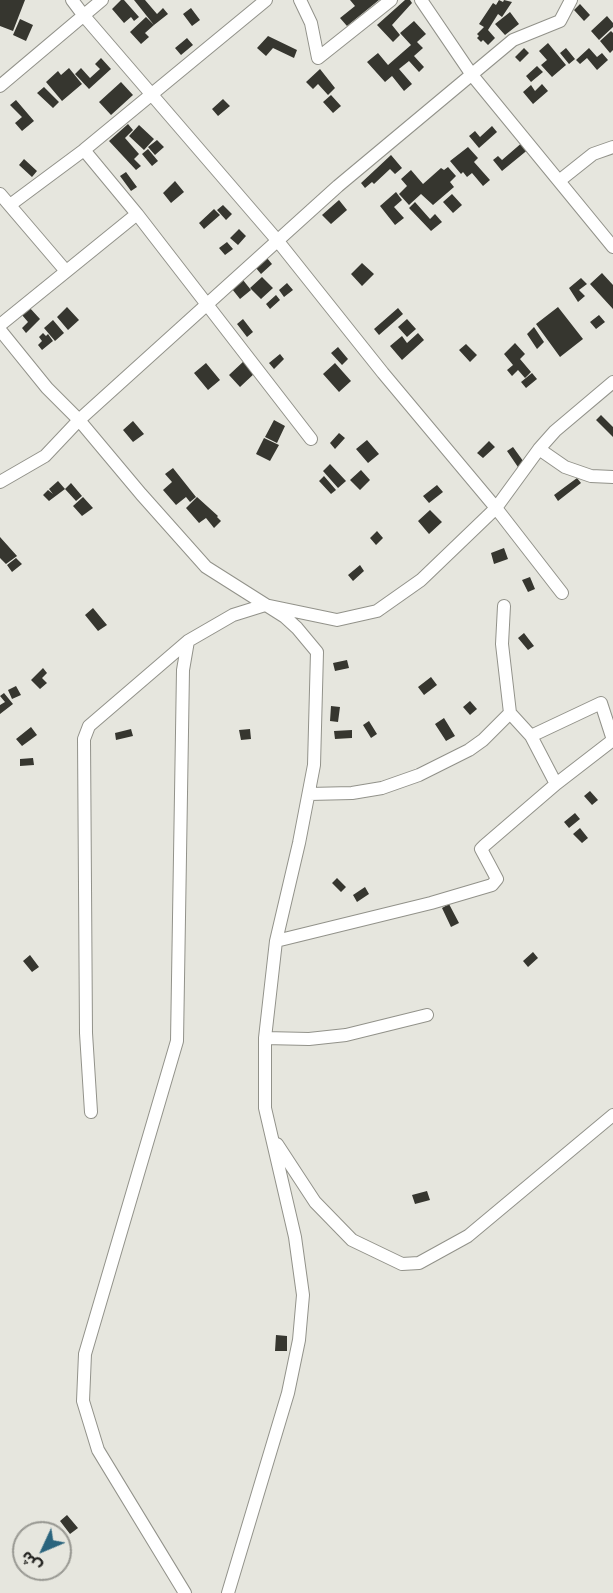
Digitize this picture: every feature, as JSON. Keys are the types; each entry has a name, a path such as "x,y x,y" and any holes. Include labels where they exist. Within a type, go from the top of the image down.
{"street":[{"path":"72,0 277,240 383,373 496,508 562,594"},
{"path":"0,86 102,0"},
{"path":"9,205 84,150 266,0"},
{"path":"300,0 311,23 318,58 391,0"},
{"path":"421,0 472,75 613,247"},
{"path":"0,482 45,456 79,420 277,240 513,40 560,21 571,0"},
{"path":"559,181 593,154 613,147"},
{"path":"84,150 311,439"},
{"path":"0,194 65,270"},
{"path":"0,325 136,214"},
{"path":"0,330 47,388 79,420 206,567 285,617 297,627 317,652 314,765 276,941 265,1038 265,1108 296,1237 303,1295 299,1340 288,1393 228,1593"},
{"path":"91,1112 86,1033 84,739 89,726 188,641 233,615 265,605 337,620 377,611 421,580 496,508 555,430 613,382"},
{"path":"539,449 564,467 591,476 613,477"},
{"path":"504,606 502,644 510,713 531,736 556,784"},
{"path":"185,1593 98,1450 83,1401 85,1354 177,1041 183,670 188,641"},
{"path":"276,941 431,903 492,885 497,879 481,849 556,784 613,740 601,703 531,736"},
{"path":"309,794 352,793 382,788 418,775 469,750 483,740 510,713"},
{"path":"265,1038 309,1039 346,1035 427,1015"},
{"path":"265,1108 279,1149 315,1202 352,1240 402,1264 419,1263 468,1236 613,1115"}],"building":[{"path":"0,0 25,0 13,31 0,26"},
{"path":"124,0 139,17 134,21 131,17 124,23 112,9"},
{"path":"134,0 145,0 157,14 163,8 168,14 154,25"},
{"path":"350,0 379,0 347,26 340,18 355,6"},
{"path":"405,0 410,0 412,3 392,25 400,35 393,42 377,25"},
{"path":"499,0 512,2 502,17 498,14 488,30 495,38 488,45 477,38 479,36 477,34 484,27 479,24 493,3 496,5"},
{"path":"580,4 590,15 584,21 574,10"},
{"path":"191,8 200,20 192,26 183,14"},
{"path":"510,12 519,24 505,35 495,24"},
{"path":"607,16 613,23 613,27 599,40 591,31"},
{"path":"146,17 154,25 145,33 149,37 141,44 130,32"},
{"path":"20,19 33,25 26,41 13,35"},
{"path":"414,21 426,34 417,42 423,48 414,56 424,67 419,72 409,61 399,69 412,84 404,91 392,76 385,82 367,62 378,53 388,65 411,45 400,33"},
{"path":"611,31 613,50 610,53 600,41"},
{"path":"268,36 297,50 294,58 273,48 266,56 257,48"},
{"path":"187,38 193,45 181,55 175,48"},
{"path":"548,43 566,65 552,77 541,65 547,60 539,51"},
{"path":"524,48 529,53 520,62 515,57"},
{"path":"566,48 575,59 569,64 560,53"},
{"path":"589,48 597,57 602,53 608,60 597,70 587,58 580,64 576,60"},
{"path":"101,58 111,69 89,89 75,74 81,68 90,78 100,69 95,64"},
{"path":"537,66 543,72 531,82 526,76"},
{"path":"69,68 82,84 62,101 46,82 58,71 61,75"},
{"path":"320,69 335,88 328,95 318,84 313,89 306,82"},
{"path":"121,82 133,95 111,115 99,102"},
{"path":"542,84 548,91 533,104 523,92 531,85 535,91"},
{"path":"44,87 59,102 53,108 37,93"},
{"path":"331,95 341,106 333,113 323,102"},
{"path":"223,99 230,106 218,116 212,109"},
{"path":"16,100 34,121 22,131 15,123 22,117 10,105"},
{"path":"128,124 133,130 125,138 139,154 134,159 141,166 136,170 109,141"},
{"path":"139,125 154,139 144,150 129,136"},
{"path":"492,126 497,132 479,148 469,136 475,131 480,137"},
{"path":"157,140 164,147 155,155 148,147"},
{"path":"524,141 530,148 502,171 493,160 498,156 502,160"},
{"path":"468,147 478,158 474,162 490,180 483,186 472,173 467,177 463,172 461,174 450,161"},
{"path":"148,149 158,161 152,166 142,154"},
{"path":"391,155 402,168 395,174 390,169 374,184 372,182 365,188 361,183"},
{"path":"24,159 37,171 32,177 19,165"},
{"path":"448,167 456,176 450,182 454,187 433,205 421,194 409,205 399,194 407,186 401,179 411,170 423,184 441,168 444,170"},
{"path":"126,172 137,187 131,191 120,176"},
{"path":"175,181 184,192 171,203 163,193"},
{"path":"396,192 402,200 394,207 404,218 395,225 380,206"},
{"path":"452,194 462,205 453,213 443,202"},
{"path":"339,200 347,210 331,224 322,215"},
{"path":"415,202 430,219 435,214 442,222 431,231 409,208"},
{"path":"223,205 232,214 226,220 217,210"},
{"path":"214,209 220,215 204,229 199,223"},
{"path":"239,229 246,236 238,245 230,238"},
{"path":"227,242 233,249 225,255 219,248"},
{"path":"267,258 272,264 261,274 256,268"},
{"path":"362,263 374,274 362,286 351,274"},
{"path":"602,273 613,285 613,309 590,284"},
{"path":"262,277 273,288 261,299 250,288"},
{"path":"581,278 587,284 579,290 585,296 578,302 569,288"},
{"path":"243,280 251,290 240,299 232,289"},
{"path":"287,283 293,290 284,297 279,290"},
{"path":"276,295 280,300 270,309 266,304"},
{"path":"29,307 40,319 26,333 22,328 28,322 22,315"},
{"path":"67,307 79,320 68,330 57,317"},
{"path":"558,307 583,339 560,357 536,324"},
{"path":"398,308 403,314 379,335 374,329"},
{"path":"599,315 605,322 596,329 590,322"},
{"path":"243,319 253,332 247,337 237,324"},
{"path":"407,319 416,329 407,337 398,327"},
{"path":"53,320 64,333 55,341 44,328"},
{"path":"534,327 544,342 537,349 527,334"},
{"path":"43,333 46,336 48,334 53,341 42,350 38,345 42,341 39,337"},
{"path":"418,333 424,340 402,360 390,346 402,336 407,343"},
{"path":"515,343 525,354 520,359 531,372 525,378 518,370 512,376 507,370 513,365 504,354"},
{"path":"466,344 477,355 470,362 459,350"},
{"path":"338,347 348,359 342,365 331,353"},
{"path":"280,354 284,359 274,369 269,363"},
{"path":"245,360 256,372 240,387 229,375"},
{"path":"206,363 220,380 208,390 194,373"},
{"path":"335,363 351,381 339,392 323,374"},
{"path":"532,373 537,379 526,388 521,382"},
{"path":"601,415 613,427 613,437 596,420"},
{"path":"274,420 285,426 277,443 265,437"},
{"path":"133,421 144,434 133,442 123,430"},
{"path":"339,433 345,438 335,449 330,443"},
{"path":"264,438 279,445 270,461 256,454"},
{"path":"367,440 379,454 368,463 356,449"},
{"path":"489,441 495,447 483,458 477,453"},
{"path":"513,447 526,465 520,470 507,451"},
{"path":"330,464 346,481 338,488 323,471"},
{"path":"173,468 196,497 190,502 186,497 176,505 163,490 172,482 165,474"},
{"path":"361,470 370,480 360,490 350,480"},
{"path":"324,476 336,490 331,494 319,481"},
{"path":"577,478 581,483 558,501 554,495"},
{"path":"58,481 65,489 49,501 43,495 48,490 53,494 49,489"},
{"path":"71,483 82,496 76,501 65,489"},
{"path":"437,485 443,492 429,503 423,496"},
{"path":"83,497 93,508 82,516 73,506"},
{"path":"197,497 221,521 214,528 206,518 199,523 186,508"},
{"path":"430,510 442,522 429,534 418,521"},
{"path":"377,531 383,538 376,545 370,538"},
{"path":"0,537 17,556 6,564 0,558"},
{"path":"504,548 508,559 494,564 491,553"},
{"path":"16,558 22,564 12,572 7,565"},
{"path":"360,565 364,571 353,581 348,575"},
{"path":"530,577 535,589 528,592 522,580"},
{"path":"93,608 107,625 98,631 85,615"},
{"path":"524,633 534,646 528,650 518,638"},
{"path":"347,660 349,668 335,671 333,663"},
{"path":"43,668 47,673 42,678 47,683 40,689 31,680"},
{"path":"431,677 437,685 424,695 418,687"},
{"path":"16,686 21,695 12,699 8,690"},
{"path":"4,693 13,704 0,714 0,705 5,702 0,696"},
{"path":"470,701 477,709 470,715 463,707"},
{"path":"331,706 340,707 338,722 330,721"},
{"path":"444,718 455,736 446,741 435,724"},
{"path":"369,721 377,734 371,738 363,725"},
{"path":"31,727 37,735 22,746 16,739"},
{"path":"131,729 133,736 116,740 115,733"},
{"path":"250,729 251,739 241,740 239,730"},
{"path":"352,730 352,738 335,739 334,731"},
{"path":"33,758 34,765 20,766 20,759"},
{"path":"590,791 598,800 592,805 584,796"},
{"path":"575,813 580,819 569,828 564,822"},
{"path":"580,828 588,838 582,843 573,834"},
{"path":"337,878 346,887 341,892 332,883"},
{"path":"365,887 369,894 357,902 353,895"},
{"path":"449,904 459,923 451,927 442,908"},
{"path":"533,952 538,958 528,967 523,961"},
{"path":"30,955 39,967 32,972 23,961"},
{"path":"427,1191 430,1200 415,1204 412,1195"},
{"path":"276,1335 287,1336 287,1351 275,1351"},
{"path":"67,1515 78,1528 72,1532 72,1521 60,1521"}]}
